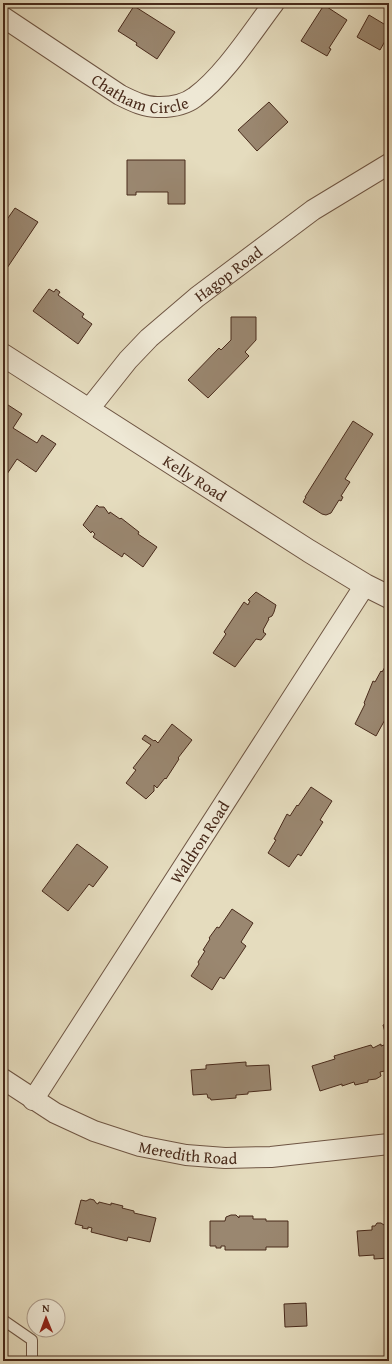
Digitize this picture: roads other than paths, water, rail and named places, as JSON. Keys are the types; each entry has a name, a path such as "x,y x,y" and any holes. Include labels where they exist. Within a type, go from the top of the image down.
{"street":[{"name":"Chatham Circle","path":"3,16 120,95 140,104 159,108 178,105 195,98 229,63 274,3"},
{"name":"Hagop Road","path":"89,409 128,360 197,297 313,210 389,164"},
{"name":"Kelly Road","path":"3,355 309,551 365,585 389,597"},
{"name":"Waldron Road","path":"33,1100 365,585"},
{"name":"Meredith Road","path":"3,1080 55,1113 94,1131 140,1146 186,1155 225,1158 271,1157 389,1144"}],"lane":[{"path":"3,1320 32,1340 32,1361"}]}
